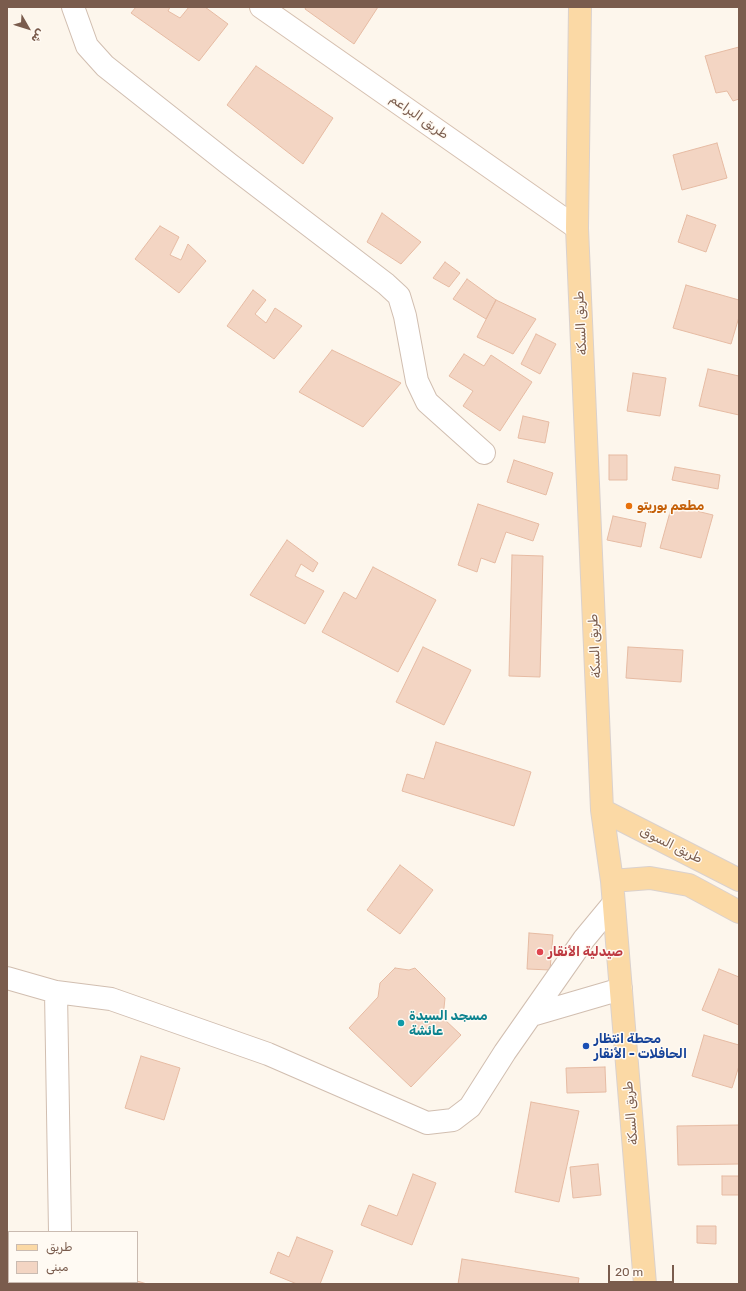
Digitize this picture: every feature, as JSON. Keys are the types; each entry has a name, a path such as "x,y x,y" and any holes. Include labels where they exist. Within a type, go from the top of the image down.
{"main road":[{"name":"طريق السكة","path":"580,7 577,228 602,810 612,881 645,1284"},
{"name":"طريق السوق","path":"602,810 739,880"},
{"path":"612,881 650,878 689,885 739,912"}],"street":[{"path":"73,7 87,46 106,66 229,164 386,284 398,296 405,316 418,381 427,402 484,453"},
{"name":"طريق البراعم","path":"261,7 577,228"},
{"path":"7,978 56,992 112,999 268,1054 427,1123 452,1120 470,1107 584,939 613,904"},
{"path":"532,1015 620,989"},
{"path":"56,992 60,1231"}],"building":[{"path":"136,7 170,7 168,11 180,18 189,7 205,7 228,24 199,61 131,13"},
{"path":"306,7 378,7 354,44 305,9"},
{"path":"739,47 739,99 733,101 727,91 716,93 705,56"},
{"path":"256,66 333,118 303,164 227,105"},
{"path":"717,143 727,178 682,190 673,155"},
{"path":"382,213 421,242 401,264 367,242"},
{"path":"687,215 716,225 706,252 678,242"},
{"path":"160,226 179,237 170,255 181,260 188,244 206,261 179,293 135,259"},
{"path":"445,262 460,273 449,287 433,278"},
{"path":"467,279 496,300 486,319 453,299"},
{"path":"686,285 739,300 739,317 731,344 673,328"},
{"path":"253,290 266,300 255,314 266,323 275,308 302,326 274,359 227,326"},
{"path":"496,300 536,319 513,354 477,337"},
{"path":"536,334 556,344 540,374 521,364"},
{"path":"332,350 401,383 363,427 299,392"},
{"path":"464,354 484,366 491,355 532,382 500,431 463,406 473,391 449,376"},
{"path":"708,369 739,376 739,415 699,406"},
{"path":"633,373 666,378 660,416 627,411"},
{"path":"523,416 549,422 545,443 518,438"},
{"path":"609,455 627,455 627,480 609,480"},
{"path":"514,460 553,473 546,495 507,482"},
{"path":"675,467 720,475 718,489 672,480"},
{"path":"478,504 539,524 533,541 506,532 495,563 481,558 477,572 458,565"},
{"path":"672,505 713,515 701,558 660,548"},
{"path":"613,516 646,523 641,547 607,540"},
{"path":"287,540 318,563 313,572 301,564 295,576 324,591 305,624 250,595"},
{"path":"512,555 543,556 540,677 509,676"},
{"path":"373,567 436,600 398,672 322,632 344,592 356,599"},
{"path":"423,647 471,670 444,725 396,702"},
{"path":"628,647 683,650 681,682 626,678"},
{"path":"436,742 531,772 514,826 402,791 407,774 424,779"},
{"path":"400,865 433,890 400,934 367,910"},
{"name":"صيدلية الأنقار","path":"529,933 553,935 550,970 527,969"},
{"name":"مسجد السيدة عائشة","path":"395,968 409,970 415,968 445,998 443,1018 461,1035 411,1087 349,1028 378,997 380,983"},
{"path":"719,969 739,977 739,1025 702,1010"},
{"path":"704,1035 739,1045 739,1066 732,1088 692,1076"},
{"path":"141,1056 180,1068 164,1120 125,1108"},
{"path":"605,1067 606,1092 567,1093 566,1068"},
{"path":"531,1102 579,1111 559,1202 515,1192"},
{"path":"739,1125 739,1164 678,1165 677,1126"},
{"path":"598,1164 601,1195 573,1198 570,1167"},
{"path":"413,1174 436,1183 412,1245 361,1225 369,1205 397,1216"},
{"path":"722,1176 739,1176 739,1195 722,1195"},
{"path":"697,1226 716,1226 716,1244 697,1243"},
{"path":"297,1237 333,1251 320,1284 297,1284 270,1273 278,1252 289,1257"},
{"path":"462,1259 579,1278 578,1284 458,1284"},
{"path":"138,1281 147,1284 131,1284 138,1283"}],"place":[{"name":"مطعم بوريتو","path":"629,506"},
{"name":"صيدلية الأنقار","path":"540,952"},
{"name":"مسجد السيدة عائشة","path":"401,1023"},
{"name":"محطة انتظار الحافلات - الأنقار","path":"586,1046"}]}
